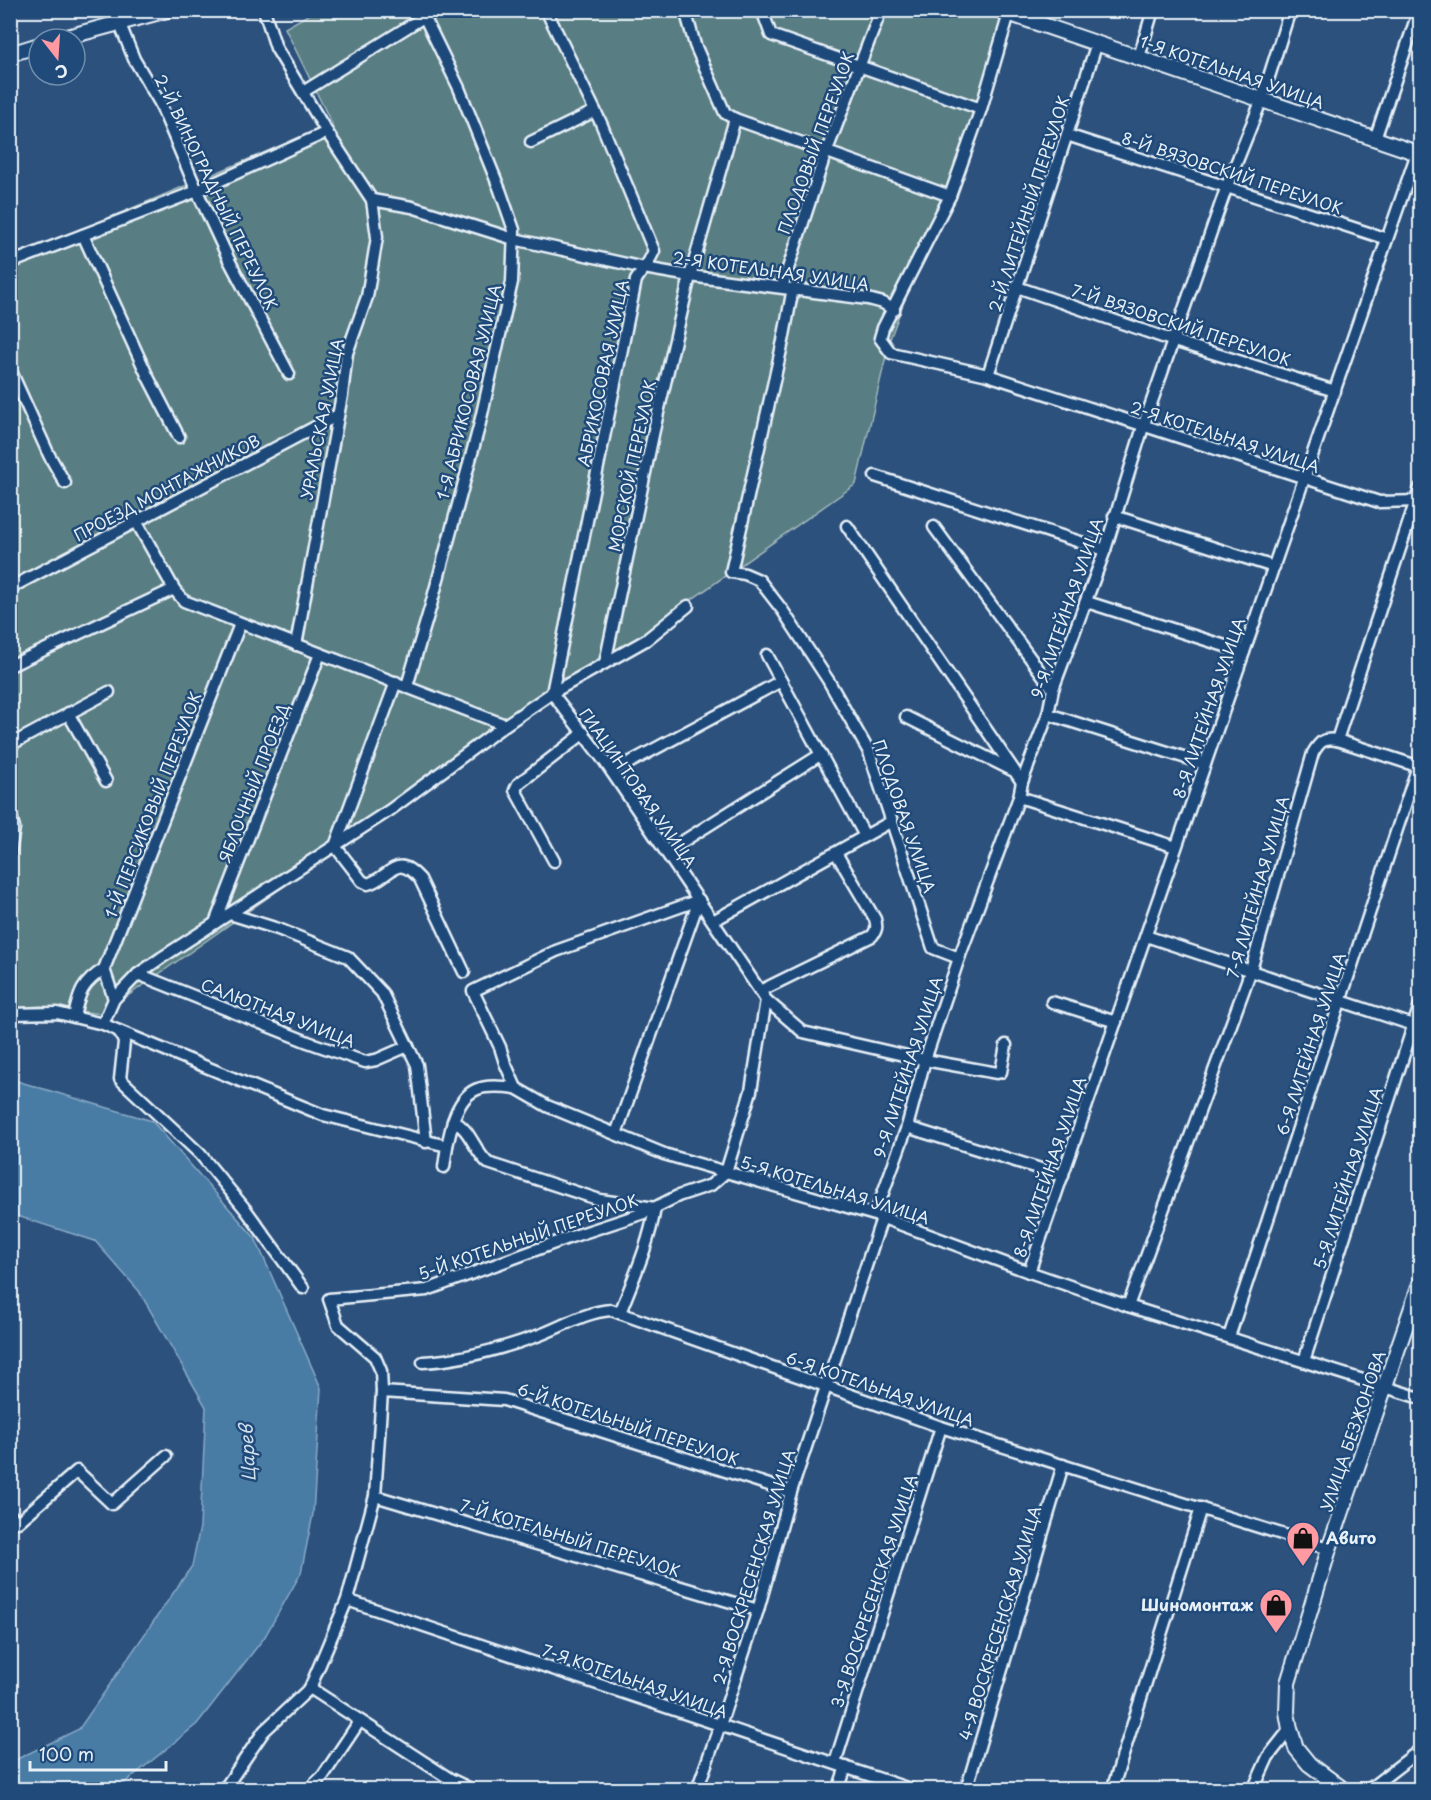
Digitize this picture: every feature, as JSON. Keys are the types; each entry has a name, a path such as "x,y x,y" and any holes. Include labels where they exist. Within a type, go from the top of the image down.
{"street":[{"path":"87,31 167,10"},
{"path":"264,10 276,48 372,200"},
{"path":"303,92 423,14 435,10"},
{"name":"АБРИКОСОВАЯ УЛИЦА","path":"546,10 601,123 654,246 652,255 636,280 552,693"},
{"path":"685,10 696,45 724,113 735,119 950,196"},
{"path":"762,10 771,35 981,110"},
{"name":"ПЛОДОВЫЙ ПЕРЕУЛОК","path":"731,572 783,340 787,288 827,152 881,10"},
{"path":"1139,57 1153,10"},
{"name":"9-Я ЛИТЕЙНАЯ УЛИЦА","path":"827,1386 907,1127 925,1060 959,958 1048,714 1053,689 1105,550 1143,427 1227,186 1262,99 1290,10"},
{"path":"1375,138 1419,10"},
{"path":"894,310 950,196 981,110 1006,12"},
{"name":"1-Я КОТЕЛЬНАЯ УЛИЦА","path":"1006,12 1419,153"},
{"name":"1-Я АБРИКОСОВАЯ УЛИЦА","path":"335,846 401,684 479,427 512,282 514,230 501,190 459,88 423,14"},
{"name":"2-Й ВИНОГРАДНЫЙ ПЕРЕУЛОК","path":"119,22 134,59 160,103 229,260 289,374"},
{"name":"2-Й ЛИТЕЙНЫЙ ПЕРЕУЛОК","path":"988,375 1097,43"},
{"path":"10,54 27,49"},
{"path":"531,142 595,111"},
{"name":"МОРСКОЙ ПЕРЕУЛОК","path":"605,663 654,430 690,276 735,119"},
{"path":"10,263 197,191 327,132"},
{"name":"8-Й ВЯЗОВСКИЙ ПЕРЕУЛОК","path":"1067,135 1388,239"},
{"name":"8-Я ЛИТЕЙНАЯ УЛИЦА","path":"1029,1272 1419,153"},
{"name":"2-Я КОТЕЛЬНАЯ УЛИЦА","path":"372,200 412,207 514,238 644,268 690,276 868,298 894,310 880,338 891,353 988,375 1379,502 1419,500"},
{"name":"УРАЛЬСКАЯ УЛИЦА","path":"296,645 342,395 347,353 367,297 377,237 372,200"},
{"path":"83,235 148,377 179,437"},
{"name":"7-Й ВЯЗОВСКИЙ ПЕРЕУЛОК","path":"1017,287 1174,341 1335,391"},
{"path":"10,369 65,483"},
{"name":"ПРОЕЗД МОНТАЖНИКОВ","path":"10,588 338,415"},
{"path":"875,476 1105,550"},
{"path":"1420,488 1419,500 1337,740 1420,765"},
{"path":"1114,516 1274,567"},
{"path":"136,521 174,589 184,602 505,725"},
{"path":"847,526 1022,782"},
{"path":"934,527 1053,689"},
{"name":"ПЛОДОВАЯ УЛИЦА","path":"731,572 745,574 759,580 783,611 828,680 869,752 933,948 959,958"},
{"path":"10,666 174,589"},
{"path":"1087,602 1244,652"},
{"path":"104,1024 114,999 138,974 390,810 552,693 646,640 688,606"},
{"name":"1-Й ПЕРСИКОВЫЙ ПЕРЕУЛОК","path":"104,969 240,624"},
{"name":"ЯБЛОЧНЫЙ ПРОЕЗД","path":"215,923 320,654"},
{"path":"767,655 866,836"},
{"path":"612,772 781,681"},
{"path":"10,745 109,692"},
{"name":"ГИАЦИНТОВАЯ УЛИЦА","path":"552,693 612,772 763,995 803,1032 925,1060 997,1073 1001,1072 1006,1045"},
{"path":"68,713 106,781"},
{"path":"1048,714 1205,764"},
{"path":"906,717 1015,772"},
{"path":"554,861 515,790 518,784 584,734"},
{"name":"7-Я ЛИТЕЙНАЯ УЛИЦА","path":"1128,1306 1251,970 1313,753 1319,743 1327,738 1337,740"},
{"path":"666,852 820,754"},
{"name":"6-Я ЛИТЕЙНАЯ УЛИЦА","path":"1230,1337 1420,765"},
{"path":"1019,797 1176,847"},
{"path":"10,811 14,828 10,853"},
{"path":"713,921 892,821"},
{"path":"335,846 362,881 368,884 397,866 405,866 412,870 420,879 464,972"},
{"path":"726,1172 751,1091 763,995 872,936 877,928 875,919 836,853"},
{"path":"516,1088 474,991 556,951 699,900"},
{"path":"616,1134 699,900"},
{"path":"230,914 278,929 348,957 382,993 417,1065 421,1083 426,1142"},
{"path":"1146,936 1417,1026"},
{"path":"74,1017 78,996 89,979 104,969 114,999"},
{"name":"САЛЮТНАЯ УЛИЦА","path":"138,974 308,1042 365,1062 376,1060 408,1046"},
{"path":"1052,1002 1116,1022"},
{"name":"5-Я ЛИТЕЙНАЯ УЛИЦА","path":"1304,1361 1417,1026 1420,1005"},
{"path":"10,1014 57,1013 104,1024 323,1115 447,1146"},
{"path":"119,1031 124,1042 120,1079 200,1154 246,1210 303,1288"},
{"path":"444,1167 453,1121 462,1099 472,1092 493,1085 516,1088"},
{"name":"5-Я КОТЕЛЬНАЯ УЛИЦА","path":"516,1088 547,1106 664,1154 879,1216 1128,1306 1420,1398"},
{"path":"453,1121 460,1124 481,1158 488,1163 600,1200 655,1208 648,1240 620,1313"},
{"path":"907,1127 1062,1176"},
{"name":"5-Й КОТЕЛЬНЫЙ ПЕРЕУЛОК","path":"382,1392 381,1371 375,1357 338,1325 329,1299 427,1290 655,1208 678,1196 711,1185 726,1172"},
{"name":"УЛИЦА БЕЗЖОНОВА","path":"1344,1790 1309,1764 1296,1748 1287,1712 1288,1683 1329,1549 1420,1284"},
{"name":"6-Я КОТЕЛЬНАЯ УЛИЦА","path":"423,1362 446,1360 523,1341 591,1312 611,1310 941,1427 1329,1549"},
{"name":"2-Я ВОСКРЕСЕНСКАЯ УЛИЦА","path":"697,1790 758,1610 791,1492 827,1386"},
{"path":"221,1790 227,1785 264,1731 310,1688 347,1600 375,1496 382,1392"},
{"name":"6-Й КОТЕЛЬНЫЙ ПЕРЕУЛОК","path":"382,1392 504,1400 791,1492"},
{"name":"3-Я ВОСКРЕСЕНСКАЯ УЛИЦА","path":"837,1790 841,1765 941,1427"},
{"path":"10,1515 18,1522 77,1471 112,1504 166,1456"},
{"name":"4-Я ВОСКРЕСЕНСКАЯ УЛИЦА","path":"966,1790 1063,1465"},
{"name":"7-Й КОТЕЛЬНЫЙ ПЕРЕУЛОК","path":"375,1496 758,1610"},
{"path":"1112,1790 1201,1508"},
{"name":"7-Я КОТЕЛЬНАЯ УЛИЦА","path":"347,1600 913,1790"},
{"path":"310,1688 359,1722 450,1779 473,1790"},
{"path":"308,1790 323,1776 359,1722"},
{"path":"1253,1790 1268,1757 1290,1729"},
{"path":"1368,1790 1420,1749"},
{"path":"444,1790 450,1779"}],"green space":[{"path":"983,10 1010,19 890,339 856,484 102,1014 41,1006 11,1008 11,259 332,124 285,28 315,11"}],"water":[{"name":"Царев","path":"10,1079 152,1121 255,1238 321,1388 313,1514 301,1573 264,1638 197,1724 117,1789 11,1789 11,1762 79,1729 192,1566 200,1527 206,1407 139,1291 95,1241 11,1214"}],"place":[{"name":"Авито","path":"1303,1567"},
{"name":"Шиномонтаж","path":"1276,1634"}]}
